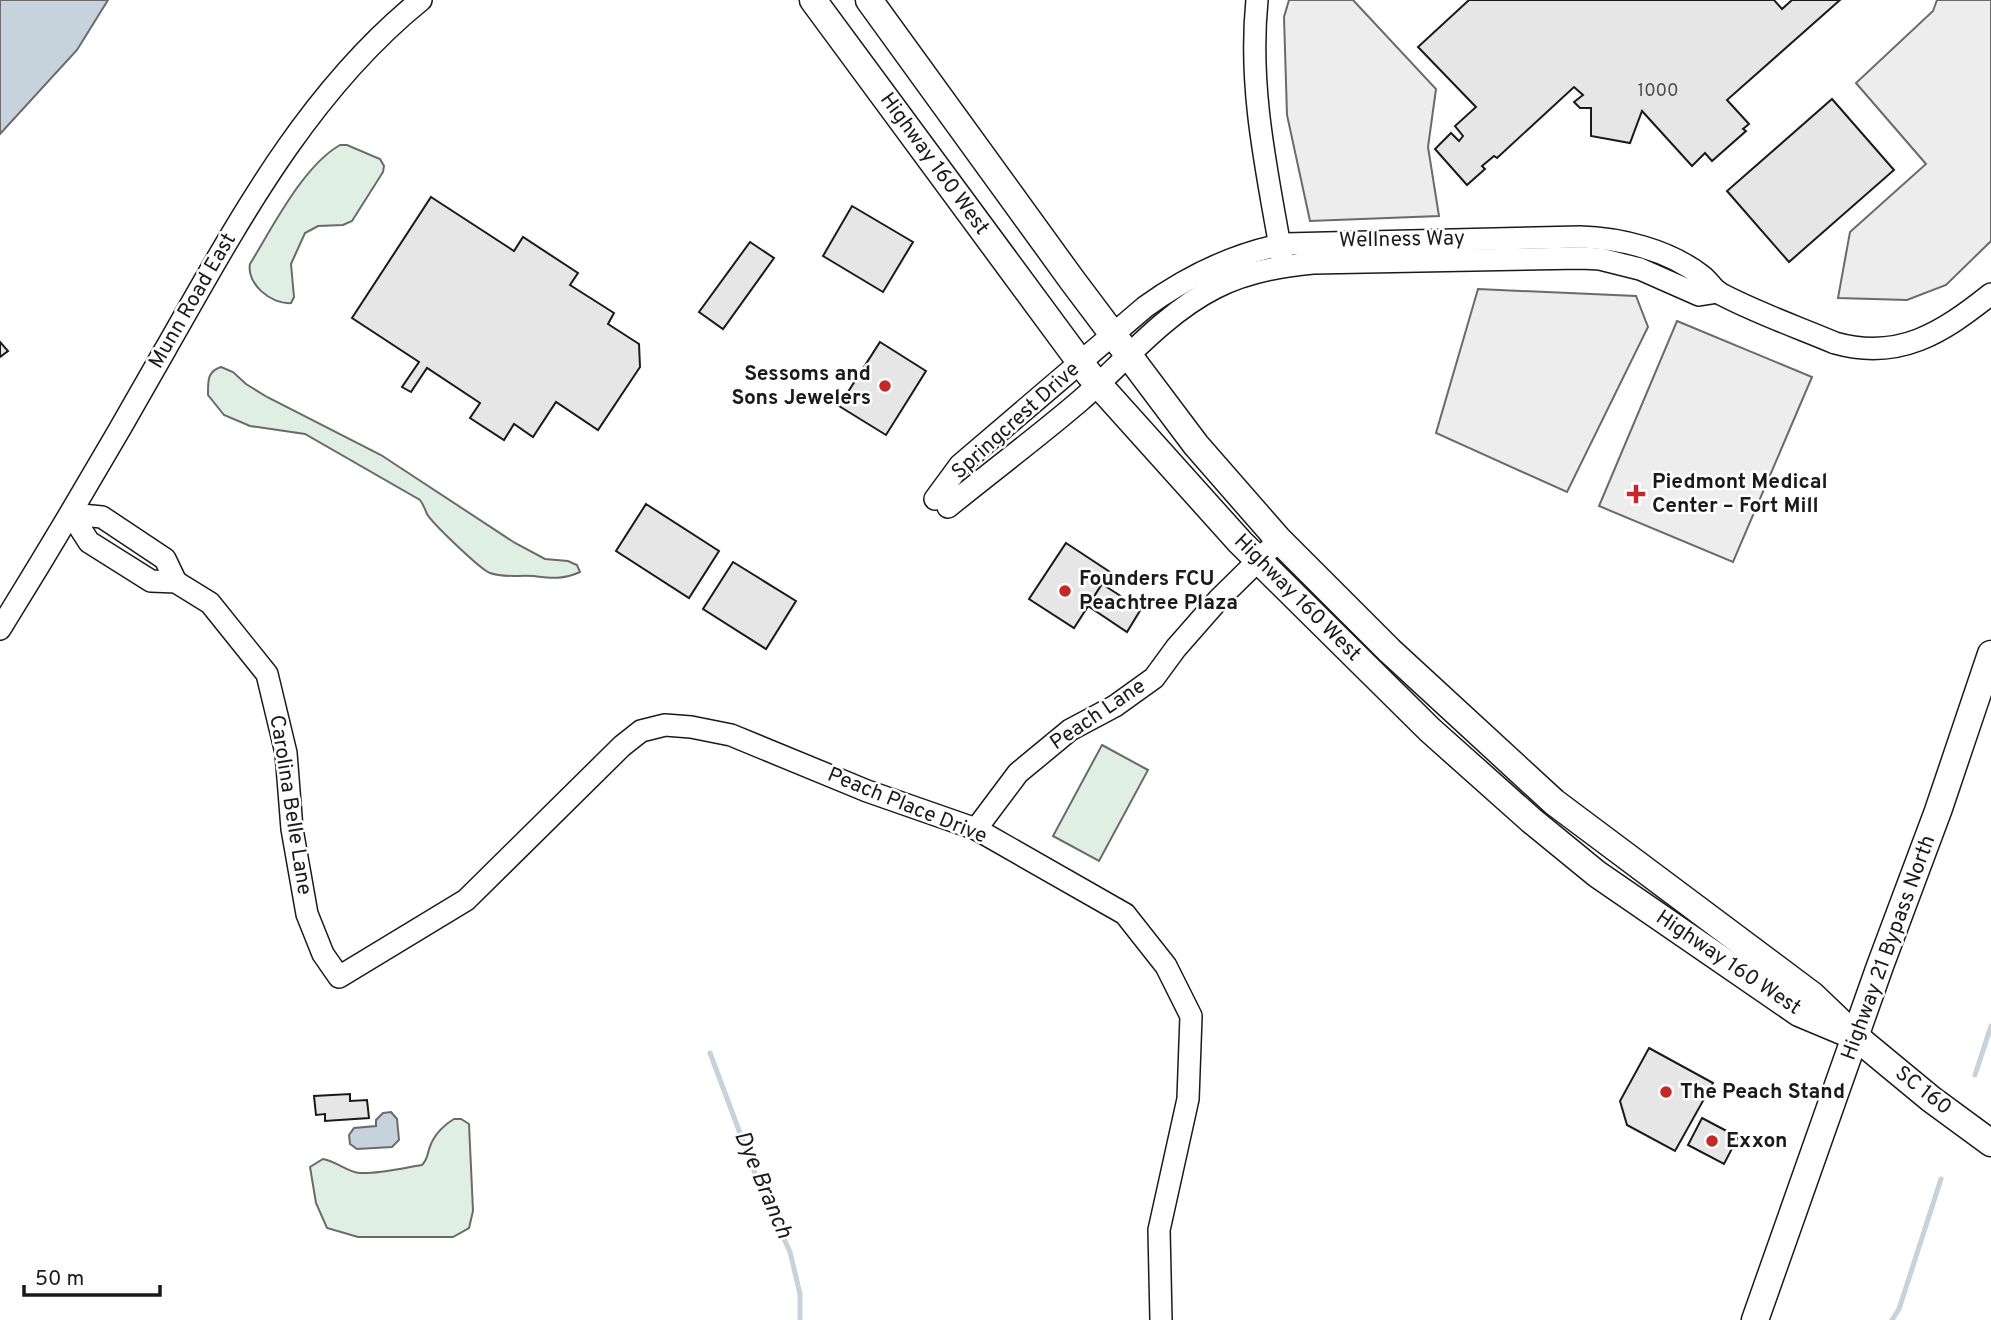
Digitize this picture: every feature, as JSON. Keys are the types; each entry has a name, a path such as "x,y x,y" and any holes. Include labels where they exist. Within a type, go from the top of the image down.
{"main road":[{"name":"Highway 160 West","path":"813,0 1098,348 1258,560 1430,730 1531,820 1597,874 1799,1013 1856,1037"},
{"name":"Highway 160 West","path":"869,0 1114,369 1196,446 1279,540 1390,651 1553,802 1812,995 1856,1037"},
{"name":"Highway 21 Bypass North","path":"1755,1320 1991,654"},
{"name":"SC 160","path":"1856,1037 1931,1099 1991,1143"}],"street":[{"name":"Munn Road East","path":"0,629 71,514 270,171 325,95 370,46 421,0"},
{"path":"1257,0 1254,87 1284,266"},
{"name":"Wellness Way","path":"1098,348 1145,307 1194,275 1244,255 1280,245 1312,242 1543,247 1640,269 1699,295 1718,292 1852,348 1887,349 1915,343 1972,309 1991,294"},
{"name":"Wellness Way","path":"1114,369 1191,302 1215,288 1257,272 1284,266 1543,247"},
{"name":"Springcrest Drive","path":"1098,348 960,465 941,503 1114,369"},
{"name":"Carolina Belle Lane","path":"71,514 102,517 165,559 176,582 210,603 267,674 286,753 292,829 307,914 323,954 339,977"},
{"name":"Peach Lane","path":"976,829 1018,773 1070,730 1115,706 1154,678 1214,605 1279,540"},
{"name":"Peach Place Drive","path":"339,977 466,900 622,746 641,731 665,725 731,735 867,791 976,829 1125,914 1166,966 1191,1016 1188,1099 1159,1230 1161,1320"}],"green space":[{"path":"340,145 347,145 380,159 384,166 383,172 352,221 343,225 318,226 305,233 291,264 294,297 291,303 268,297 252,278 250,264 301,182 313,167"},
{"path":"221,367 233,372 267,397 381,455 515,543 545,559 568,561 577,565 580,572 556,578 490,573 438,527 420,500 305,434 250,426 224,415 208,395 211,374"},
{"path":"1102,745 1148,770 1099,861 1053,836"},
{"path":"454,1119 461,1119 469,1124 473,1211 469,1228 453,1237 358,1237 327,1228 316,1203 310,1167 323,1159 360,1173 422,1165 435,1137"}],"shaded area":[{"path":"0,0 108,0 77,50 0,134"},
{"path":"1289,0 1353,0 1436,89 1428,147 1439,216 1310,221 1287,115 1284,17"},
{"path":"1937,0 1991,0 1991,241 1946,285 1907,300 1838,298 1850,232 1926,164 1856,83 1933,11"},
{"path":"1478,289 1636,296 1648,327 1567,492 1436,433"},
{"path":"1677,321 1812,377 1733,562 1599,506"},
{"path":"391,1112 397,1119 399,1140 392,1147 357,1149 350,1144 349,1135 354,1128 376,1126 376,1120 383,1113"}],"building":[{"path":"1469,0 1774,0 1782,9 1792,0 1840,0 1727,100 1749,124 1743,129 1746,131 1712,161 1705,153 1692,166 1642,111 1630,143 1591,136 1591,108 1580,108 1574,102 1583,95 1574,87 1497,158 1494,156 1482,166 1485,169 1467,185 1435,149 1451,133 1459,141 1463,136 1455,126 1476,107 1418,47"},
{"path":"1832,99 1894,170 1789,262 1727,191"},
{"path":"431,197 514,251 523,237 578,273 570,285 614,313 608,324 639,344 640,367 598,430 556,402 533,437 514,424 504,440 470,418 480,403 427,368 411,392 402,387 419,362 352,318"},
{"path":"852,206 913,242 883,292 823,256"},
{"path":"750,242 774,258 723,329 699,312"},
{"path":"0,342 8,351 0,357"},
{"path":"880,342 926,371 886,435 839,406"},
{"path":"646,504 719,551 689,598 616,551"},
{"name":"Founders FCU Peachtree Plaza","path":"1066,543 1110,572 1074,628 1029,599"},
{"path":"733,562 796,601 766,649 703,609"},
{"path":"1102,584 1141,609 1127,632 1088,606"},
{"name":"The Peach Stand","path":"1649,1048 1713,1083 1675,1151 1627,1125 1620,1101"},
{"path":"350,1094 350,1101 367,1100 369,1118 325,1121 325,1114 316,1115 314,1096"},
{"path":"1702,1118 1738,1137 1724,1164 1688,1145"}],"waterway":[{"path":"1975,1075 1991,1026"},
{"name":"Dye Branch","path":"710,1053 759,1184 790,1252 800,1294 800,1320"},
{"path":"1892,1320 1899,1309 1941,1179"}],"place":[{"name":"Sessoms and Sons Jewelers","path":"885,386"},
{"name":"Piedmont Medical Center – Fort Mill","path":"1636,494"},
{"name":"Founders FCU Peachtree Plaza","path":"1065,591"},
{"name":"The Peach Stand","path":"1666,1092"},
{"name":"Exxon","path":"1712,1141"}]}
